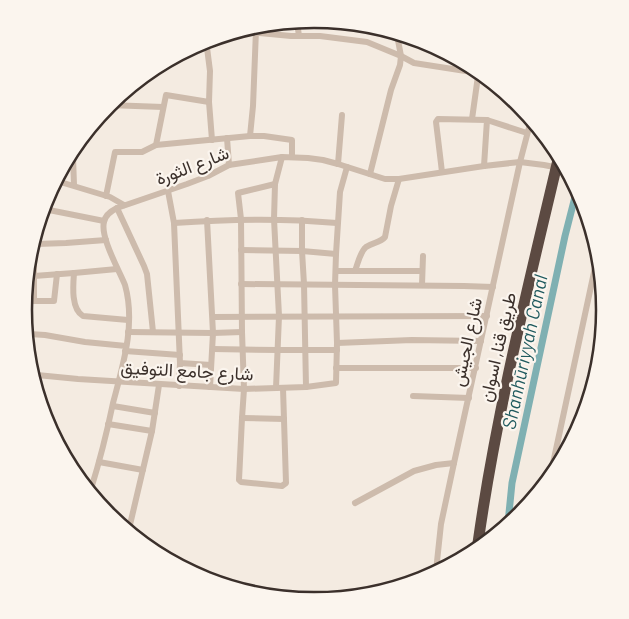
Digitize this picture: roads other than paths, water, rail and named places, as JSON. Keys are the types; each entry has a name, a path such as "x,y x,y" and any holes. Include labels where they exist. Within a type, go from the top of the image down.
{"highway":[{"name":"طريق قنا, اسوان","path":"479,538 496,434 513,352 559,167"}],"street":[{"path":"298,28 299,36"},
{"path":"262,33 320,36 367,42 414,63 465,71"},
{"path":"250,136 256,34"},
{"path":"370,174 400,65 401,56 398,40"},
{"path":"207,49 210,71 209,102 212,140"},
{"path":"472,119 477,80"},
{"path":"156,145 166,96 209,102"},
{"path":"122,105 163,107"},
{"path":"338,164 342,114"},
{"path":"442,172 436,120 438,119 486,120 527,133"},
{"path":"484,166 486,120"},
{"name":"شارع الجيش","path":"437,563 441,524 529,127"},
{"path":"106,196 115,152 142,152 156,145 264,136 292,140 292,157"},
{"path":"227,138 229,165"},
{"path":"275,184 238,193 244,389 240,481 282,486 286,482 284,419 278,350 274,219 275,184 282,157"},
{"name":"شارع الثورة","path":"104,221 111,211 117,208 208,176 229,165 282,157 308,158 338,164 386,179 399,179 520,162 558,166"},
{"path":"73,163 74,186"},
{"path":"347,167 340,192 337,223 335,285 336,368 476,368"},
{"path":"355,270 363,250 382,241 385,237 399,179"},
{"path":"63,183 106,196 124,205"},
{"path":"168,191 174,223 180,332 179,386"},
{"path":"117,208 147,274 154,332"},
{"path":"51,210 104,221 103,229 106,240 127,293 128,332 126,348 93,483"},
{"path":"174,223 208,220 274,219 337,223"},
{"path":"208,220 213,317 210,387"},
{"path":"302,220 306,387"},
{"path":"40,244 66,244 106,240"},
{"path":"241,250 302,251 336,254"},
{"path":"422,285 423,256"},
{"path":"35,276 74,274 117,268"},
{"path":"336,271 422,271"},
{"path":"554,458 594,273"},
{"path":"34,282 34,301 54,301 57,274"},
{"path":"74,274 73,290 77,312 83,316 128,320"},
{"path":"241,284 493,287"},
{"path":"213,317 487,316"},
{"path":"128,332 242,332"},
{"path":"34,336 45,335 180,356"},
{"path":"213,348 278,350 412,340 481,341"},
{"path":"180,363 211,364"},
{"name":"شارع جامع التوفيق","path":"40,375 78,380 244,389 306,387 336,383 336,368"},
{"path":"130,523 152,431 159,385"},
{"path":"413,396 469,398"},
{"path":"113,406 155,413"},
{"path":"242,418 284,419"},
{"path":"108,424 152,431"},
{"path":"99,462 143,470"},
{"path":"355,503 414,471 436,465 454,463"}],"waterway":[{"name":"Shanhūriyyah Canal","path":"509,514 512,483 574,200"}]}
